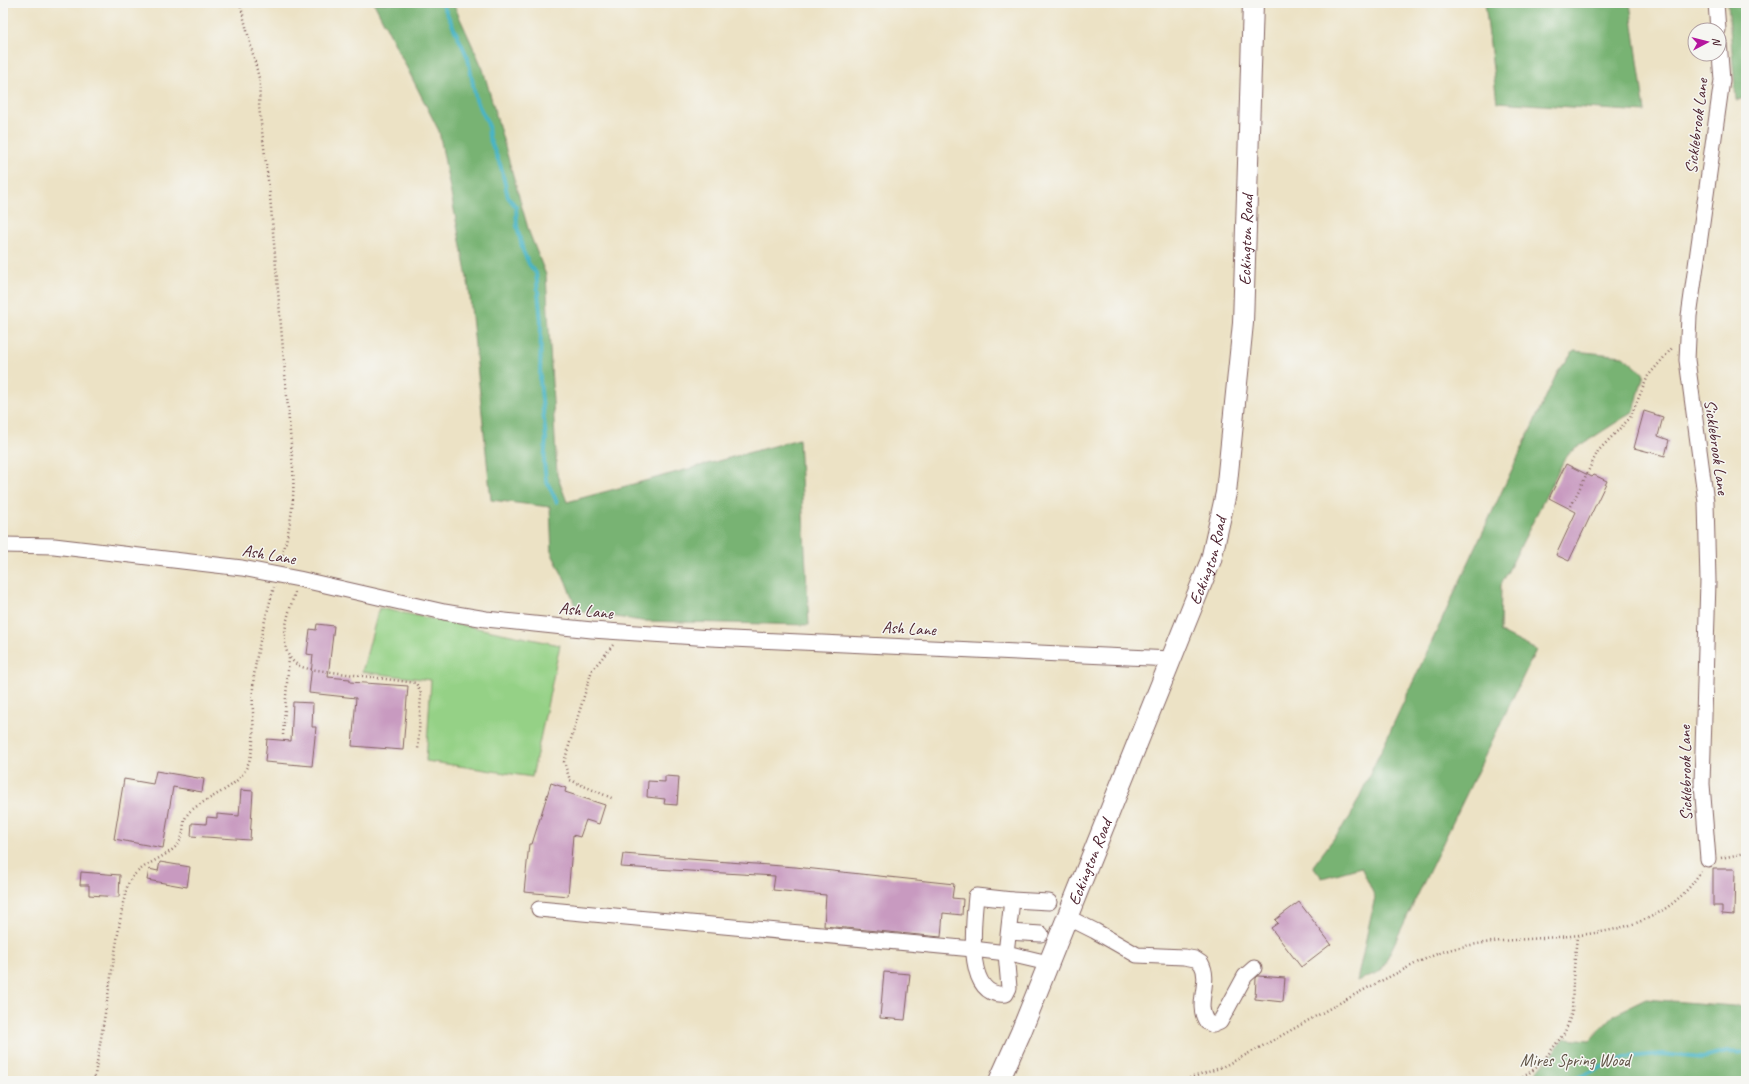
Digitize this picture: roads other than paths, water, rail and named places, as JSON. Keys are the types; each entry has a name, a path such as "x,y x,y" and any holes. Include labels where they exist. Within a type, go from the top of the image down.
{"main road":[{"name":"Eckington Road","path":"999,1081 1021,1032 1211,560 1226,493 1243,322 1253,3"}],"street":[{"path":"1716,3 1717,22"},
{"name":"Sicklebrook Lane","path":"1708,859 1702,784 1708,581 1706,509 1687,360 1688,328 1722,80 1721,62"},
{"name":"Ash Lane","path":"3,545 54,546 242,568 278,574 444,612 479,618 623,633 1172,659"},
{"path":"1012,900 1006,953 1009,988 1006,994 1000,995 991,992 984,987 979,977 973,949 976,896 1049,902"},
{"path":"539,908 973,949 1006,953 1048,963"},
{"path":"1067,917 1095,931 1136,956 1184,957 1195,959 1203,967 1206,982 1201,1009 1207,1022 1213,1025 1220,1022 1245,976 1254,968"},
{"path":"1009,932 1041,934"}],"waterway":[{"path":"442,3 468,58 476,100 488,124 489,137 501,167 508,197 516,207 517,226 523,251 529,264 536,273 541,321 540,381 546,439 544,463 546,480 557,502"},
{"path":"1570,1081 1625,1057 1662,1054 1702,1058 1727,1052 1746,1053"}],"park label":[{"name":"Mires Spring Wood","path":"1575,1060"}]}
